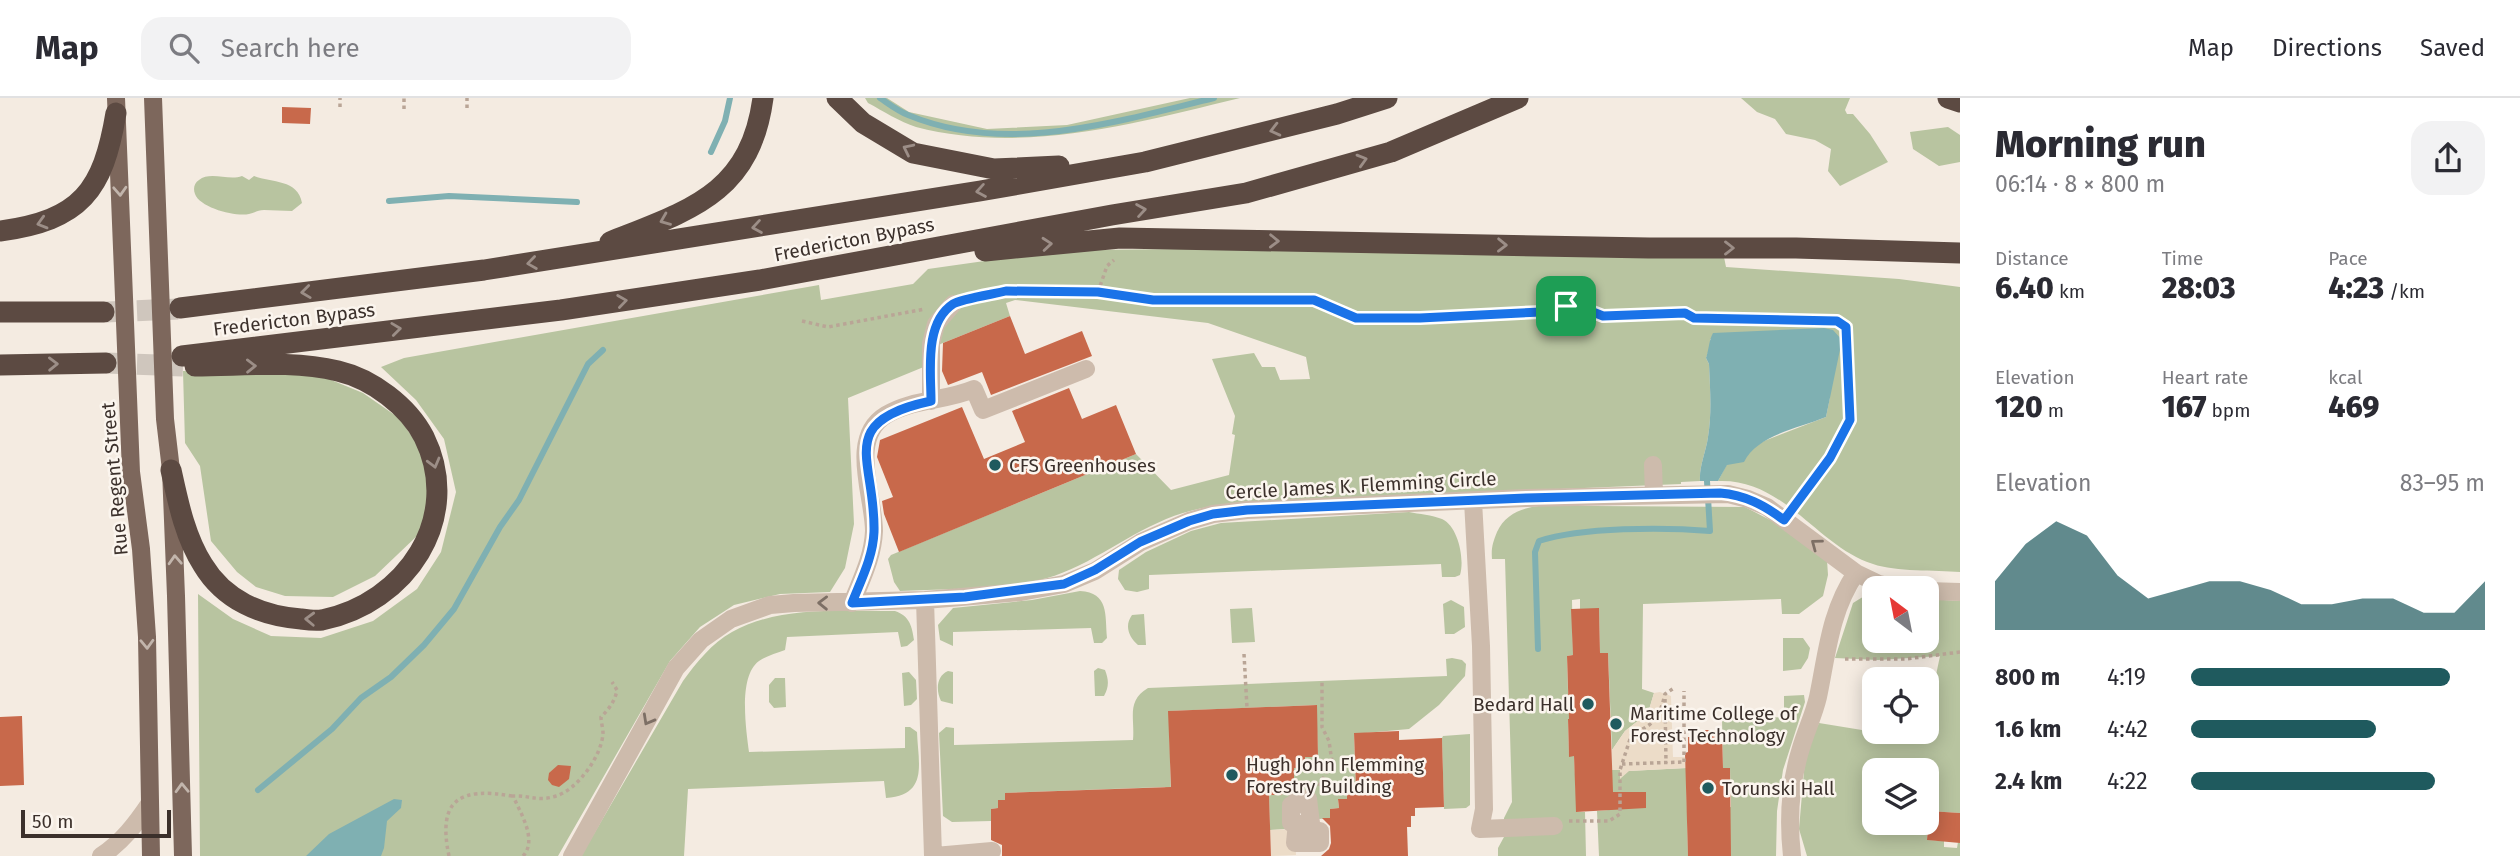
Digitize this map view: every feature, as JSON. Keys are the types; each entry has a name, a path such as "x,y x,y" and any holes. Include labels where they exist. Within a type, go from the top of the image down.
{"highway":[{"path":"574,257 680,214 721,189 745,160 757,131 763,98"},
{"path":"837,98 863,123 913,153 994,169 1145,162"},
{"name":"Fredericton Bypass","path":"180,309 574,257 1145,162 1337,114 1387,98"},
{"name":"Fredericton Bypass","path":"171,470 180,510 194,548 202,565 215,581 242,603 257,611 320,621 361,607 392,586 413,564 428,540 439,485 436,465 429,447 409,414 378,389 340,371 295,365 183,361 760,280 1246,193 1391,152 1518,98"},
{"path":"1948,98 1960,103"},
{"path":"0,232 51,221 76,205 93,186 103,167 110,148 116,105"},
{"path":"760,280 1025,246 1120,238 1960,253"},
{"path":"0,312 104,312"},
{"path":"0,365 106,363"}],"main road":[{"path":"153,98 163,379 171,470 183,856"},
{"name":"Rue Regent Street","path":"116,105 131,472 141,549 147,637 151,856"}],"street":[{"path":"931,401 931,344 936,324 953,304"},
{"path":"852,603 871,555 874,531 866,444 872,427 885,416 905,407 957,396 974,389 982,410 1086,369"},
{"path":"1653,465 1654,495"},
{"name":"Cercle James K. Flemming Circle","path":"572,856 676,668 701,640 731,619 770,605 925,600 1021,592 1064,584 1095,570 1140,542 1213,514 1247,510 1526,498 1728,494 1767,507 1862,576"},
{"path":"1473,501 1481,646 1484,809 1480,829 1554,826"},
{"path":"1792,856 1790,810 1800,750 1818,696 1832,624 1845,589 1856,573"},
{"path":"1939,591 1960,592"},
{"path":"925,600 934,856 992,852"},
{"path":"101,856 136,824 150,803"}],"path":[{"path":"340,98 340,107"},
{"path":"404,98 404,109"},
{"path":"467,98 467,108"},
{"path":"1098,292 1107,266 1122,253 1147,239"},
{"path":"802,321 828,327 953,304 1006,291 1098,292 1153,300 1314,300 1356,318 1541,312 1566,306 1583,308 1603,316 1685,313 1694,318 1837,321 1846,327 1850,420 1830,458 1784,520"},
{"path":"1825,657 1878,660 1960,652"},
{"path":"1244,654 1247,708"},
{"path":"1308,799 1318,789 1332,762 1329,741 1322,727 1322,681"},
{"path":"449,856 447,813 461,797 475,792 523,795 534,799 554,797 569,790 586,773 603,735 601,717 616,697 617,690 612,682"},
{"path":"1554,826 1566,822 1615,818 1620,814 1622,764 1632,733 1644,730 1655,721 1665,694 1674,688"},
{"path":"1622,764 1684,762 1684,691"},
{"path":"1665,694 1666,763"},
{"path":"1665,735 1682,734"},
{"path":"513,796 529,838 528,850 523,856"}],"green space":[{"path":"865,98 887,98 909,112 987,129 1067,125 1190,98 1240,98 1120,126 1038,137 997,138 956,135 916,127 868,103"},
{"path":"1741,98 1850,98 1845,110 1847,114 1853,114 1888,162 1840,186 1828,171 1831,149 1815,140 1786,134 1775,119 1757,112"},
{"path":"1948,127 1960,135 1960,162 1939,166 1913,149 1910,132"},
{"path":"242,176 249,180 254,176 290,186 300,195 302,203 292,211 260,210 243,215 211,207 195,194 195,184 203,177"},
{"path":"1185,249 1724,257 1726,267 1899,279 1960,287 1960,572 1904,570 1873,564 1835,543 1782,501 1762,490 1741,483 1718,481 1727,464 1764,441 1826,417 1830,397 1710,339 1706,358 1709,364 1710,419 1700,481 1223,505 1193,510 1166,519 1071,569 1037,581 978,588 900,591 894,582 888,559 891,555 1136,454 1171,490 1229,475 1235,416 1212,359 1254,353 1262,367 1275,367 1280,380 1310,379 1306,357 1208,323 1015,300 1006,303 1010,316 933,347 931,364 848,398 854,524 845,568 830,592 780,594 734,605 700,627 670,661 558,856 200,856 198,594 233,619 271,636 321,638 373,621 417,589 441,552 456,492 444,439 416,400 381,367 404,358 819,285 821,300 913,284 928,269 1081,250"},
{"path":"282,370 324,377 363,393 399,418 418,445 427,476 429,504 418,535 375,576 333,597 285,596 256,587 237,572 211,541 200,466 185,443 183,371"},
{"path":"1553,505 1745,507 1774,522 1827,560 1828,575 1823,596 1799,614 1782,614 1781,599 1643,604 1642,689 1654,693 1648,713 1625,731 1612,750 1608,653 1600,653 1599,609 1580,609 1580,599 1572,600 1573,655 1567,656 1568,691 1574,719 1568,720 1569,756 1574,756 1577,812 1585,812 1586,856 1498,856 1498,848 1504,837 1504,818 1512,802 1505,559 1492,559 1493,542 1504,521 1526,508"},
{"path":"1409,512 1442,519 1448,523 1461,552 1460,575 1442,577 1441,564 1149,575 1149,589 1137,592 1125,590 1118,579 1119,570 1146,552 1191,531 1221,523"},
{"path":"1080,591 1096,596 1104,606 1107,638 1102,643 1094,643 1091,628 953,632 953,646 940,640 938,625 953,608 1032,600"},
{"path":"1862,597 1862,653 1939,653 1939,600 1960,601 1960,813 1939,812 1939,758 1862,758 1862,835 1927,835 1927,840 1944,841 1944,847 1957,848 1958,842 1960,843 1960,856 1807,856 1799,829 1806,748 1819,723 1862,730 1862,744 1939,744 1938,667 1940,656 1878,660 1835,658 1853,603"},
{"path":"1451,600 1464,607 1465,627 1454,634 1445,634 1443,604"},
{"path":"1252,608 1255,642 1232,643 1230,609"},
{"path":"895,611 904,616 911,626 914,640 907,646 901,647 898,632 787,637 785,650 762,659 752,668 746,690 745,717 749,752 905,748 905,727 910,727 917,732 919,766 915,784 909,791 900,796 886,798 884,781 688,789 684,856 581,856 683,681 699,660 718,642 732,632 770,617 812,612"},
{"path":"1144,614 1146,645 1138,645 1130,635 1128,623 1132,615"},
{"path":"1783,638 1803,638 1810,648 1808,658 1801,669 1783,671"},
{"path":"1446,659 1462,660 1466,664 1465,676 1439,705 1409,729 1354,734 1356,790 1347,790 1347,799 1338,800 1339,808 1330,809 1330,818 1319,819 1308,799 1286,829 1270,830 1269,795 1282,783 1294,782 1294,768 1305,768 1305,757 1318,757 1316,705 1169,711 1171,795 1165,787 1006,793 1005,800 998,800 998,808 991,809 991,821 952,822 943,816 939,733 946,727 954,728 954,745 1133,740 1134,704 1148,688 1447,676"},
{"path":"1098,668 1105,670 1107,677 1108,686 1104,696 1095,696 1094,671"},
{"path":"948,671 953,672 953,704 941,701 938,693 939,680"},
{"path":"909,672 916,680 917,699 911,705 904,706 902,673"},
{"path":"775,678 785,678 786,707 774,708 769,702 769,685"},
{"path":"1804,695 1805,702 1783,770 1777,811 1776,856 1731,856 1725,808 1731,807 1730,768 1723,768 1722,719 1784,717 1784,696"},
{"path":"1470,734 1470,805 1466,808 1444,809 1442,738"},
{"path":"1686,768 1688,856 1599,856 1597,811 1609,810 1608,776 1612,775 1612,770 1620,770 1620,778 1628,771"}],"shaded area":[{"path":"1654,693 1671,696 1673,757 1685,757 1686,768 1629,771 1620,779 1620,770 1612,770 1612,750 1625,731 1648,713"},
{"path":"1295,829 1296,855 1271,856 1270,830"}],"water":[{"path":"1824,328 1833,330 1842,340 1826,417 1758,445 1744,462 1727,465 1718,481 1700,481 1710,419 1709,364 1706,358 1713,333"},
{"path":"394,799 402,800 401,808 387,821 381,856 306,856 329,834"}],"building":[{"path":"282,107 311,108 310,124 282,123"},
{"path":"1010,316 1025,354 1082,331 1092,356 991,395 982,372 948,385 942,371 943,343"},
{"name":"CFS Greenhouses","path":"1069,388 1082,419 1116,405 1136,454 899,552 884,514 882,501 893,497 877,457 880,440 962,407 984,459 1025,442 1012,411"},
{"name":"Bedard Hall","path":"1599,608 1600,653 1608,653 1613,792 1646,792 1646,808 1576,812 1574,756 1569,757 1568,719 1567,656 1573,655 1571,609"},
{"name":"Hugh John Flemming Forestry Building","path":"1317,705 1318,757 1305,757 1305,768 1294,768 1294,782 1282,783 1282,795 1269,795 1271,856 1002,856 1002,845 991,840 991,809 998,808 998,800 1005,800 1005,793 1171,787 1168,711"},
{"path":"22,716 24,785 0,786 0,717"},
{"name":"Torunski Hall","path":"1705,730 1722,730 1723,768 1730,768 1731,856 1688,856 1685,753 1688,752 1688,737 1705,737"},
{"path":"1399,731 1399,740 1442,738 1444,807 1415,808 1415,816 1411,816 1411,827 1407,827 1408,856 1321,856 1331,843 1330,826 1322,818 1330,818 1330,809 1339,808 1338,799 1347,799 1347,790 1356,790 1354,733"},
{"path":"558,765 571,766 569,779 559,787 548,780 549,773"},
{"path":"1939,812 1960,813 1960,843 1927,840 1927,835 1939,835"}],"waterway":[{"path":"711,152 725,121 730,98"},
{"path":"880,98 904,113 945,127 984,133 1022,134 1099,125 1214,98"},
{"path":"389,201 449,196 577,202"},
{"path":"258,790 332,729 361,698 391,677 424,645 454,609 500,527 519,500 588,364 603,350"},
{"path":"1538,649 1535,552 1539,541 1577,533 1623,529 1710,531 1707,481"}],"tunnel":[{"path":"106,312 178,309"},
{"path":"106,363 183,366"}],"place":[{"name":"CFS Greenhouses","path":"995,465"},
{"name":"Bedard Hall","path":"1588,704"},
{"name":"Maritime College of Forest Technology","path":"1616,724"},
{"name":"Hugh John Flemming Forestry Building","path":"1232,775"},
{"name":"Torunski Hall","path":"1708,788"}],"route":[{"path":"1006,291 1098,292 1153,300 1314,300 1356,318 1541,312 1566,306 1583,308 1603,316 1685,313 1694,318 1837,321 1846,327 1850,420 1830,458 1784,520 1767,507 1748,499 1720,493 1247,510 1213,514 1189,521 1140,542 1095,570 1064,584 1021,592 852,603 871,555 874,531 866,444 872,427 885,416 905,407 931,401 931,344 936,324 953,304 1006,291"}]}
